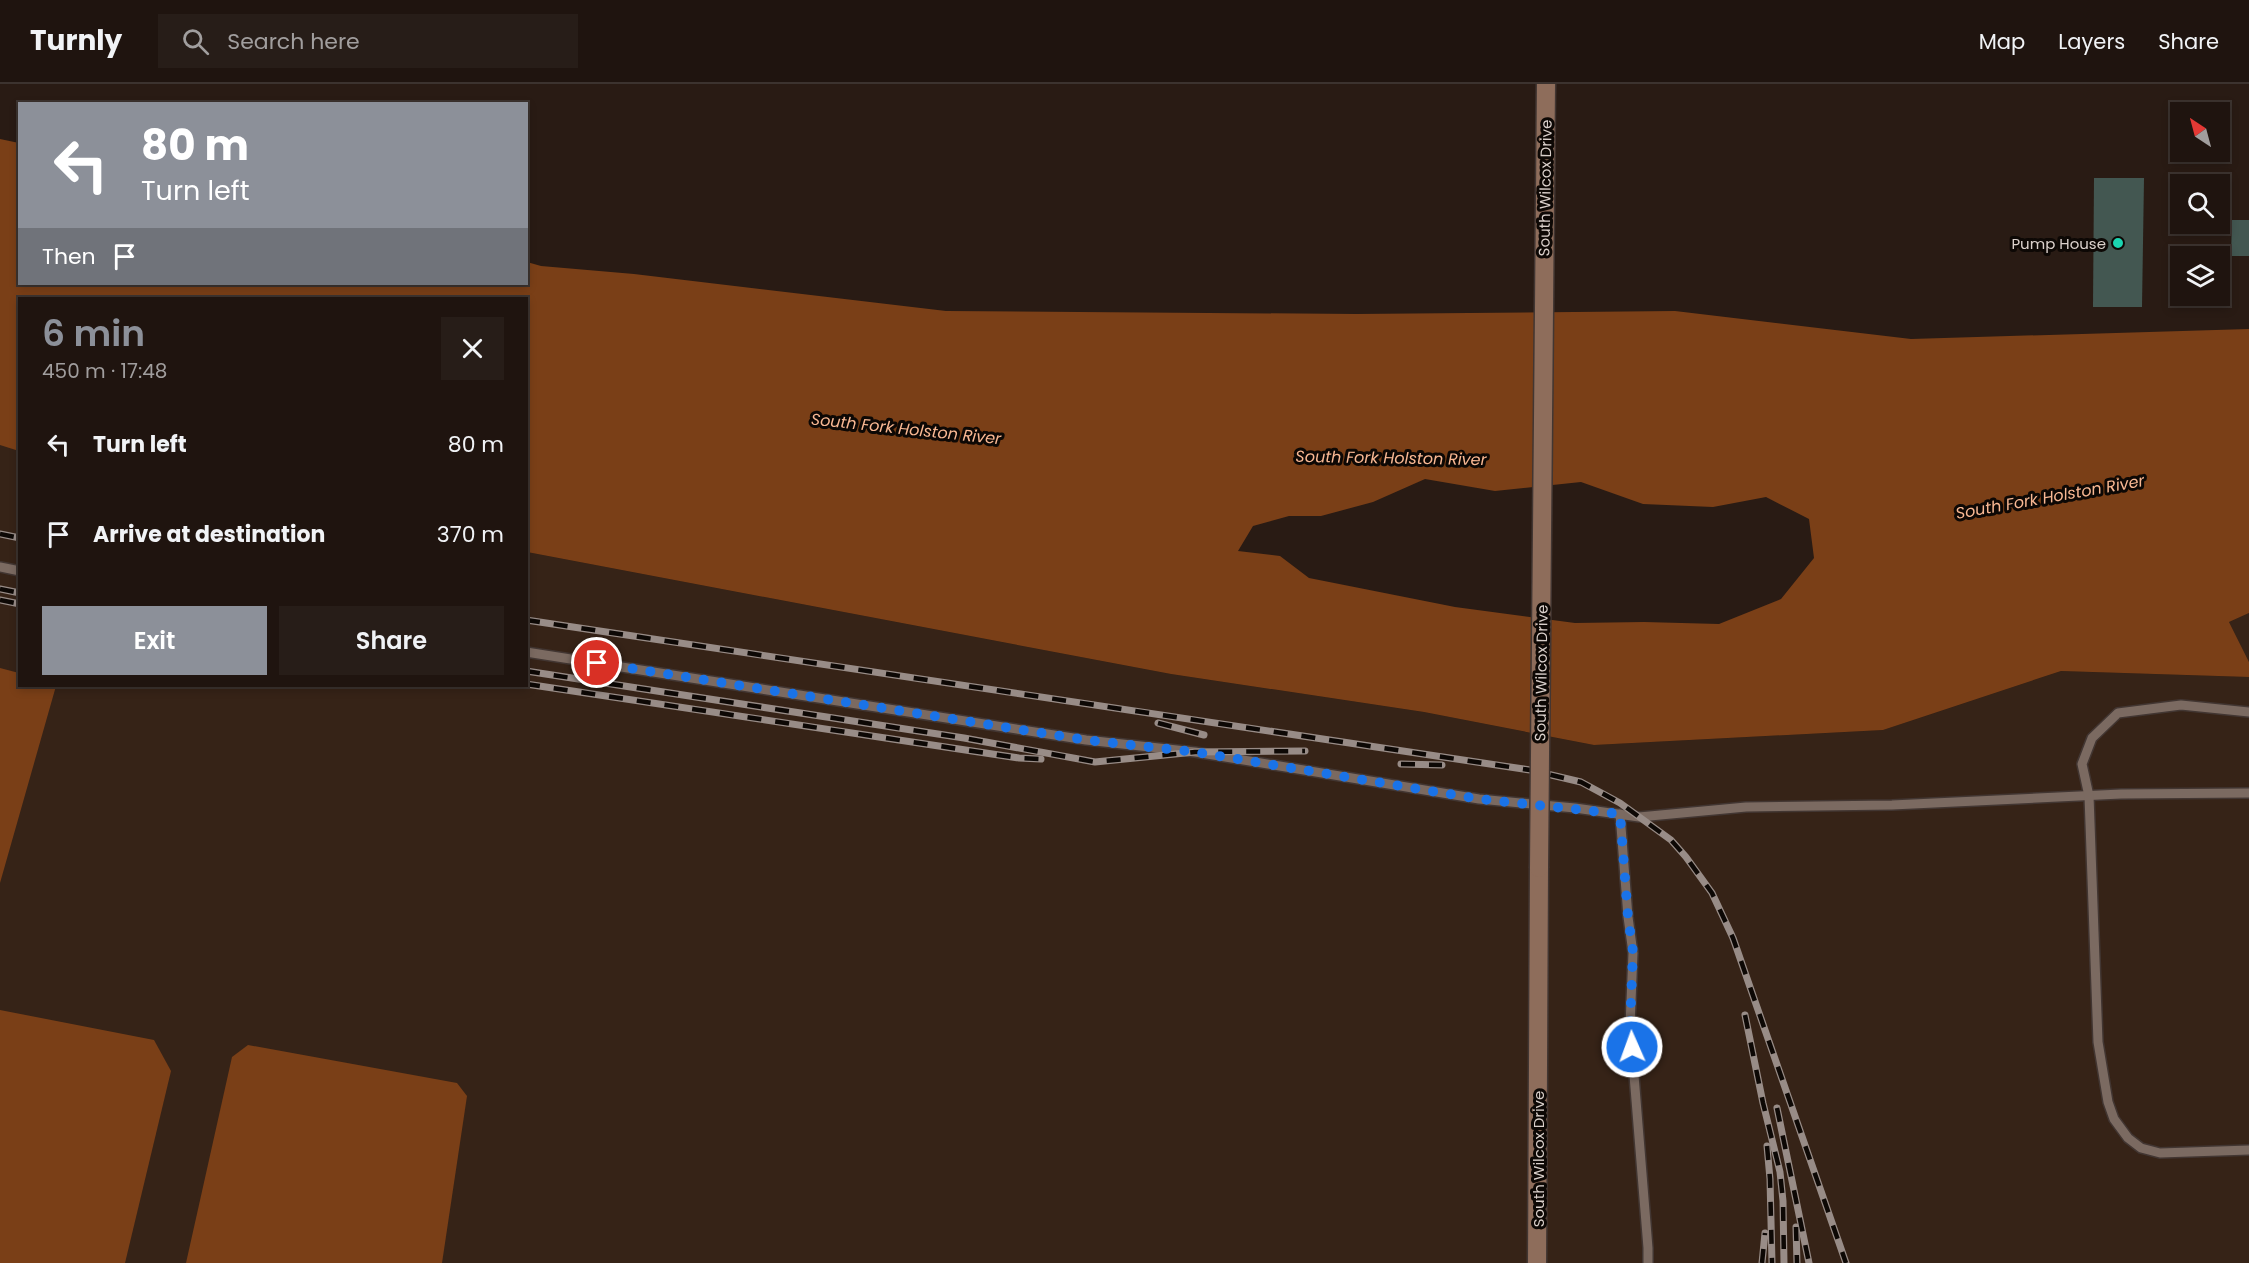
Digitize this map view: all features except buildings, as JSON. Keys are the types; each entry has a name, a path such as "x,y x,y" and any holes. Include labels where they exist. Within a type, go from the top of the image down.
{"main road":[{"name":"South Wilcox Drive","path":"1537,1263 1546,84"}],"lane":[{"path":"0,567 18,571"},
{"path":"528,652 1086,740 1195,752 1479,799 1640,817 1746,807 1892,805 2089,796 2249,793"},
{"path":"2249,712 2181,705 2118,713 2092,738 2082,764 2089,796 2098,1042 2108,1102 2114,1119 2128,1138 2142,1148 2160,1153 2249,1150"},
{"path":"1620,814 1633,952 1630,1026 1648,1263"}],"shaded area":[{"path":"0,444 18,449 18,687 528,687 528,552 1171,674 1424,712 1594,745 1883,730 2061,671 2249,677 2249,1263 0,1263"},
{"path":"2249,613 2249,662 2229,622"}],"water":[{"name":"South Fork Holston River","path":"0,139 18,143 18,285 528,285 528,262 541,266 634,274 946,311 1356,314 1675,311 1911,339 2249,329 2249,613 2229,622 2249,662 2249,677 2061,671 1883,730 1594,745 1424,712 1171,674 528,552 528,297 18,297 18,451 0,445","holes":["1425,479 1495,491 1581,482 1643,504 1713,507 1766,497 1809,519 1814,558 1781,599 1719,624 1575,623 1455,607 1309,578 1280,556 1238,551 1253,526 1289,516 1321,516 1373,502"]},
{"path":"0,668 18,673 18,687 56,687 0,883"},
{"path":"0,1010 154,1040 171,1071 125,1263 0,1263"},
{"path":"248,1045 457,1083 467,1096 442,1263 186,1263 232,1057"}],"railway":[{"path":"0,534 18,538"},
{"path":"0,589 18,593"},
{"path":"0,600 18,604"},
{"path":"528,620 1530,770 1581,782 1620,803 1671,840 1712,893 1733,938 1846,1263"},
{"path":"528,671 964,738 1095,762 1195,752 1305,751"},
{"path":"528,684 1019,758 1041,759"},
{"path":"1158,723 1204,735"},
{"path":"1401,764 1442,765"},
{"path":"1745,1015 1780,1172 1784,1263"},
{"path":"1777,1108 1809,1263"},
{"path":"1767,1146 1772,1263"},
{"path":"1796,1227 1797,1263"},
{"path":"1762,1263 1765,1233"}],"place":[{"name":"Pump House","path":"2118,243"}],"route":[{"path":"597,663 1086,740 1195,752 1479,799 1620,814 1633,952 1630,1026 1632,1047"}]}
